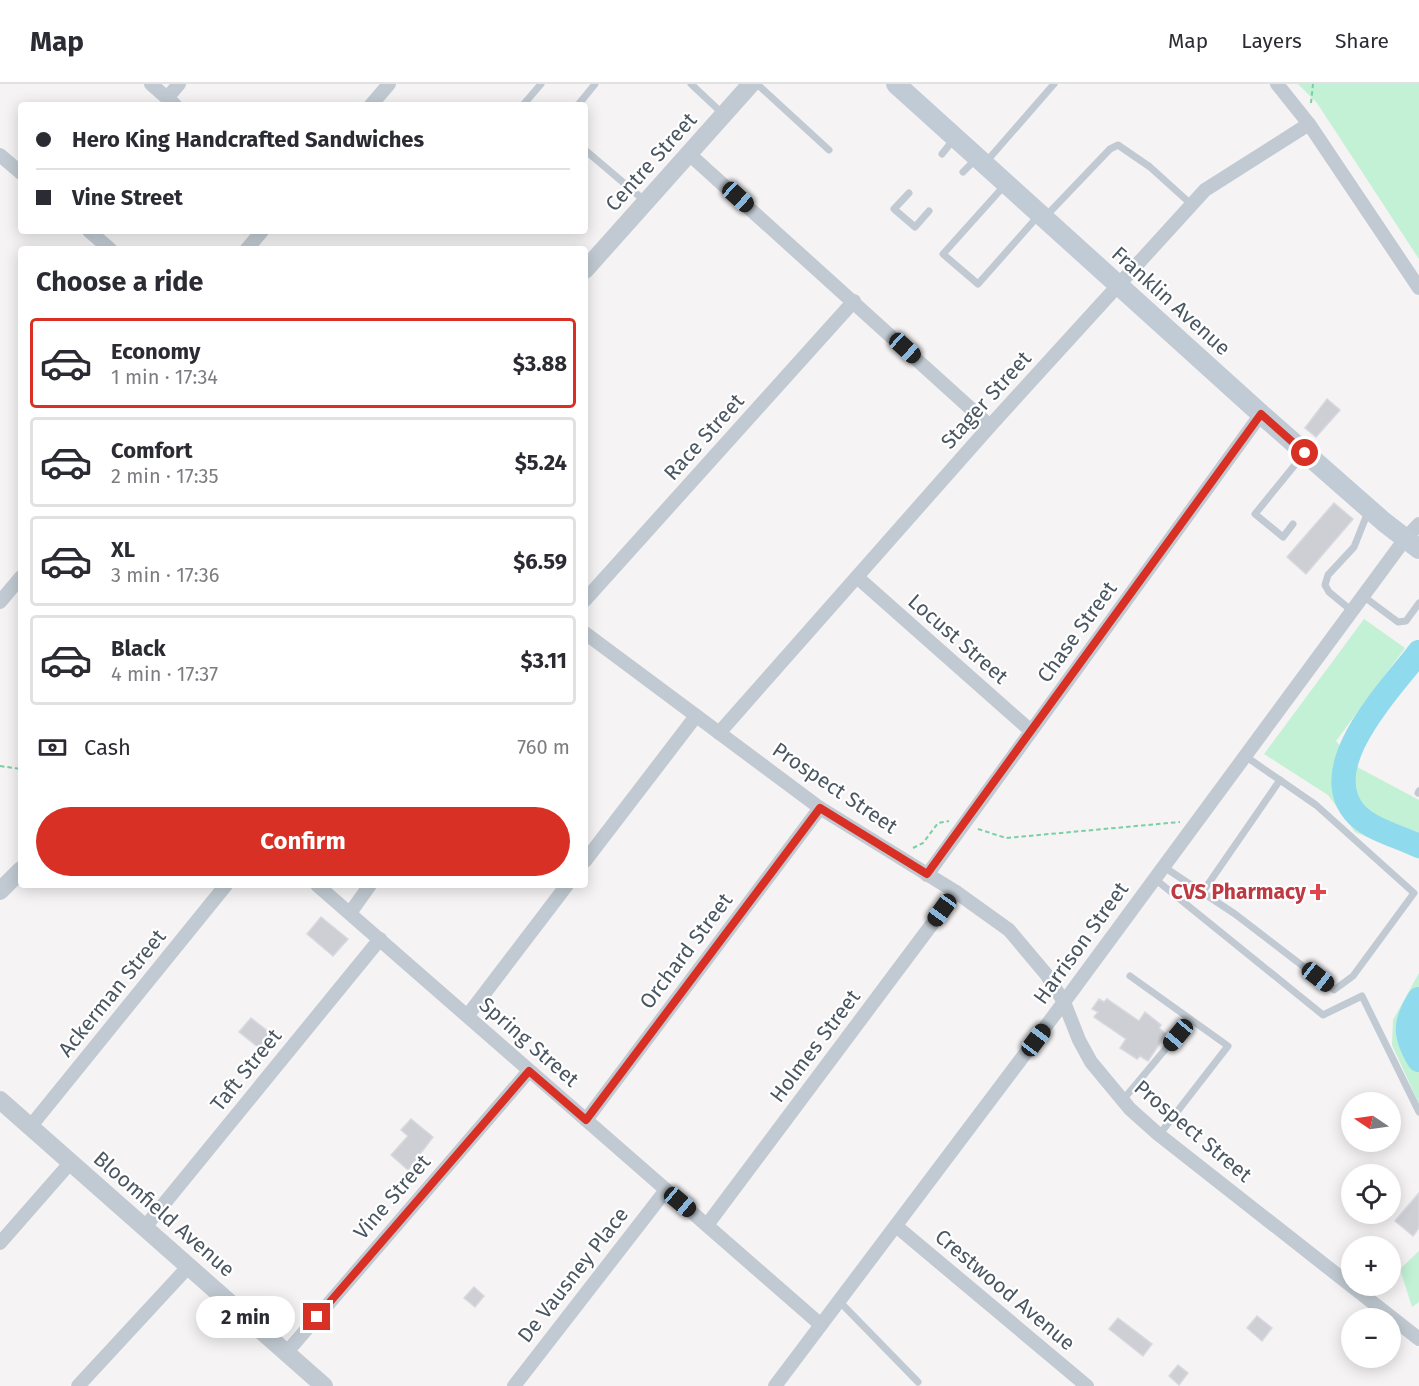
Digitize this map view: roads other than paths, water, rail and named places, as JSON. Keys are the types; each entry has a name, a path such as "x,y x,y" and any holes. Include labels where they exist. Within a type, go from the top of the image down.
{"main road":[{"name":"Franklin Avenue","path":"896,84 1261,414 1412,544"}],"street":[{"path":"151,84 171,101 179,84"},
{"path":"374,102 389,84"},
{"name":"Centre Street","path":"588,267 751,84"},
{"path":"1277,84 1309,124 1419,288"},
{"name":"Stager Street","path":"719,733 990,426 1192,205 1221,178 1309,124"},
{"path":"688,153 990,426"},
{"path":"0,155 18,170"},
{"path":"92,234 106,246"},
{"path":"250,246 260,234"},
{"name":"Race Street","path":"588,597 854,301"},
{"name":"Chase Street","path":"927,874 1261,414"},
{"name":"Harrison Street","path":"775,1386 1064,1002 1363,596 1412,544 1419,524"},
{"name":"Locust Street","path":"857,577 1031,731"},
{"path":"0,602 18,581"},
{"path":"588,635 696,716 588,857"},
{"name":"Prospect Street","path":"696,716 820,808 956,892 1009,930 1046,974 1064,1002 1079,1040 1091,1062 1122,1101 1159,1135 1419,1339"},
{"name":"Orchard Street","path":"586,1120 820,808"},
{"path":"0,891 18,873"},
{"name":"Ackerman Street","path":"30,1126 224,888"},
{"name":"Spring Street","path":"321,888 821,1325"},
{"path":"350,913 368,888"},
{"path":"468,1016 565,888"},
{"name":"Holmes Street","path":"708,1225 956,892"},
{"name":"Taft Street","path":"145,1227 380,939"},
{"name":"Vine Street","path":"287,1352 529,1071"},
{"name":"Bloomfield Avenue","path":"0,1100 324,1386"},
{"path":"0,1243 71,1162"},
{"name":"De Vausney Place","path":"514,1386 666,1190"},
{"name":"Crestwood Avenue","path":"896,1227 1087,1386"},
{"path":"87,1383 189,1266"}],"lane":[{"path":"526,102 541,84"},
{"path":"580,102 595,84"},
{"path":"691,84 723,114"},
{"path":"757,84 829,150"},
{"path":"963,172 981,161 1054,84"},
{"path":"942,154 955,137"},
{"path":"1006,184 944,254 978,284 1042,216 1110,149 1118,146 1149,167 1192,205"},
{"path":"588,153 645,202"},
{"path":"909,193 894,209 915,227 929,211"},
{"path":"1293,524 1283,537 1255,514 1305,453"},
{"path":"1352,611 1329,592 1325,585 1328,575 1354,547 1369,509"},
{"path":"1363,596 1398,622 1406,621 1419,603"},
{"path":"1164,867 1235,914 1334,990 1353,976 1414,893 1316,805 1245,756"},
{"path":"1202,893 1280,780"},
{"path":"1155,879 1323,1015 1362,996 1419,1112"},
{"path":"1130,976 1228,1046 1159,1135"},
{"path":"1122,1101 1190,1021"},
{"path":"839,1301 918,1382"}],"waterway":[{"path":"1419,652 1375,707 1349,753 1344,775 1346,796 1357,815 1379,829 1419,846"},
{"path":"1419,999 1408,1022 1408,1036 1419,1060"}],"place":[{"name":"CVS Pharmacy","path":"1318,892"}]}
